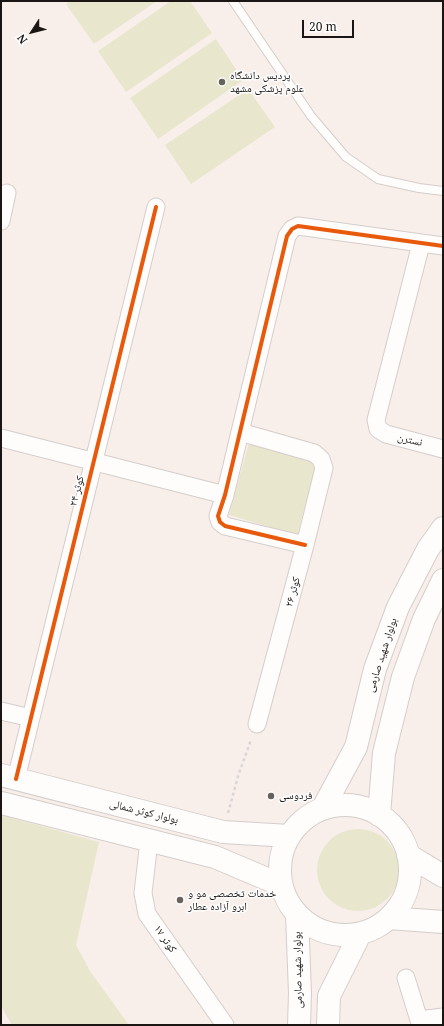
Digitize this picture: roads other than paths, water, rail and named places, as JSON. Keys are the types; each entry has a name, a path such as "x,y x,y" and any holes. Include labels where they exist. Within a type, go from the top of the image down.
{"main road":[{"name":"بولوار شهید صارمی","path":"322,808 356,746 375,669 398,608 428,550 443,528"},
{"path":"379,814 384,753 402,677 424,619 443,580"},
{"name":"بولوار کوثر شمالی","path":"8,777 223,832 289,836"},
{"path":"1,803 215,857 281,885"},
{"path":"344,805 356,806 379,814 392,826 402,839 408,855 410,872 407,889 400,905 389,918 376,928 360,934 343,936 326,933 310,926 297,915 287,901 281,885 279,868 282,851 289,836 303,819 322,808 344,805"},
{"path":"408,855 443,876"},
{"name":"بولوار شهید صارمی","path":"297,915 300,993 299,1025"},
{"path":"389,918 443,922"},
{"path":"328,1025 329,996 360,934"}],"street":[{"path":"1,221 7,194"},
{"name":"کوثر ۲۴","path":"8,777 31,718 156,207"},
{"path":"306,545 225,526 220,522 218,516 225,495 287,236 292,229 298,226 443,246"},
{"name":"نسترن","path":"421,244 376,420 378,429 386,434 443,449"},
{"name":"کوثر ۲۶","path":"240,432 314,453 321,459 324,468 306,545 257,724"},
{"path":"1,438 225,495"},
{"path":"1,711 31,718"},
{"name":"کوثر ۱۷","path":"149,841 143,893 147,914 225,1025"},
{"path":"406,978 419,1020 443,1017"}],"lane":[{"path":"233,1 311,116 346,157 378,179 419,188 443,191"}],"place":[{"name":"پردیس دانشگاه علوم پزشکی مشهد","path":"222,82"},
{"name":"فردوسی","path":"271,796"},
{"name":"خدمات تخصصی مو و ابرو آزاده عطار","path":"180,900"}]}
